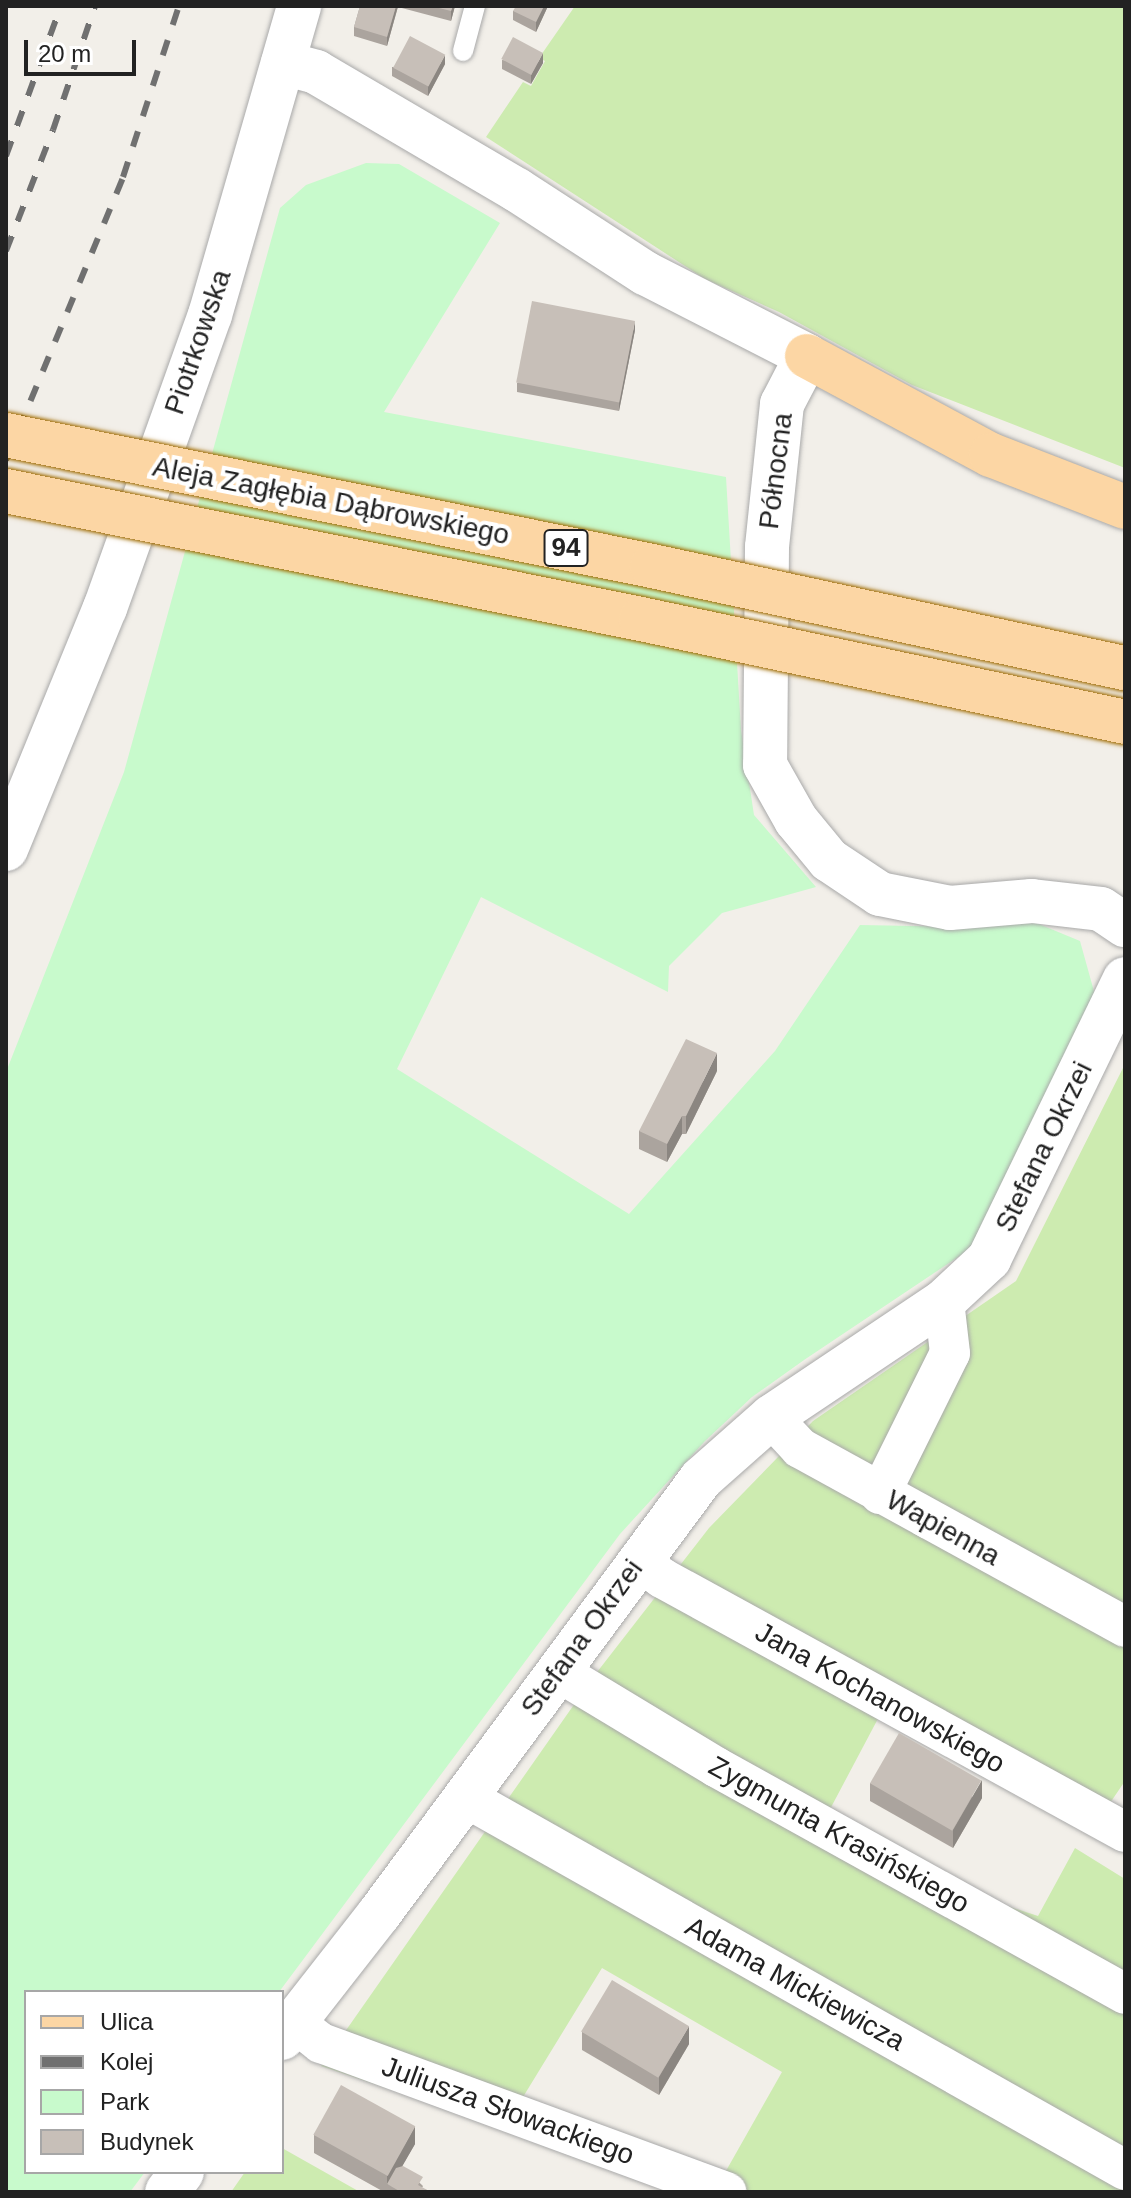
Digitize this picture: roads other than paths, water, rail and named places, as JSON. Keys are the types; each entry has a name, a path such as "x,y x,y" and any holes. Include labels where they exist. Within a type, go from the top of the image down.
{"main road":[{"path":"807,356 991,455 1125,507"},
{"name":"Aleja Zagłębia Dąbrowskiego","path":"6,435 668,569 1125,668"},
{"name":"Aleja Zagłębia Dąbrowskiego","path":"6,491 626,616 1125,722"}],"street":[{"name":"Piotrkowska","path":"6,849 29,800 105,608 205,330 299,6"},
{"path":"283,63 316,72 517,190 645,273 807,356"},
{"name":"Północna","path":"807,356 782,404 767,547 765,765 796,820 829,860 880,894 950,908 1032,901 1087,907 1101,909 1125,925"},
{"name":"Stefana Okrzei","path":"288,2030 701,1479 771,1417 944,1301 989,1259 1125,979"},
{"path":"880,1494 895,1470 950,1353 944,1301"},
{"name":"Wapienna","path":"771,1417 800,1448 1125,1627"},
{"name":"Jana Kochanowskiego","path":"638,1561 662,1578 1125,1832"},
{"name":"Zygmunta Krasińskiego","path":"557,1671 716,1767 1125,1994"},
{"name":"Adama Mickiewicza","path":"465,1797 1125,2170"},
{"name":"Juliusza Słowackiego","path":"288,2030 727,2192"},
{"path":"167,2192 180,2174"}],"lane":[{"path":"463,51 475,6"}],"railway":[{"path":"6,156 61,6"},
{"path":"6,251 53,130 95,6"},
{"path":"6,460 123,177 179,6"}]}
